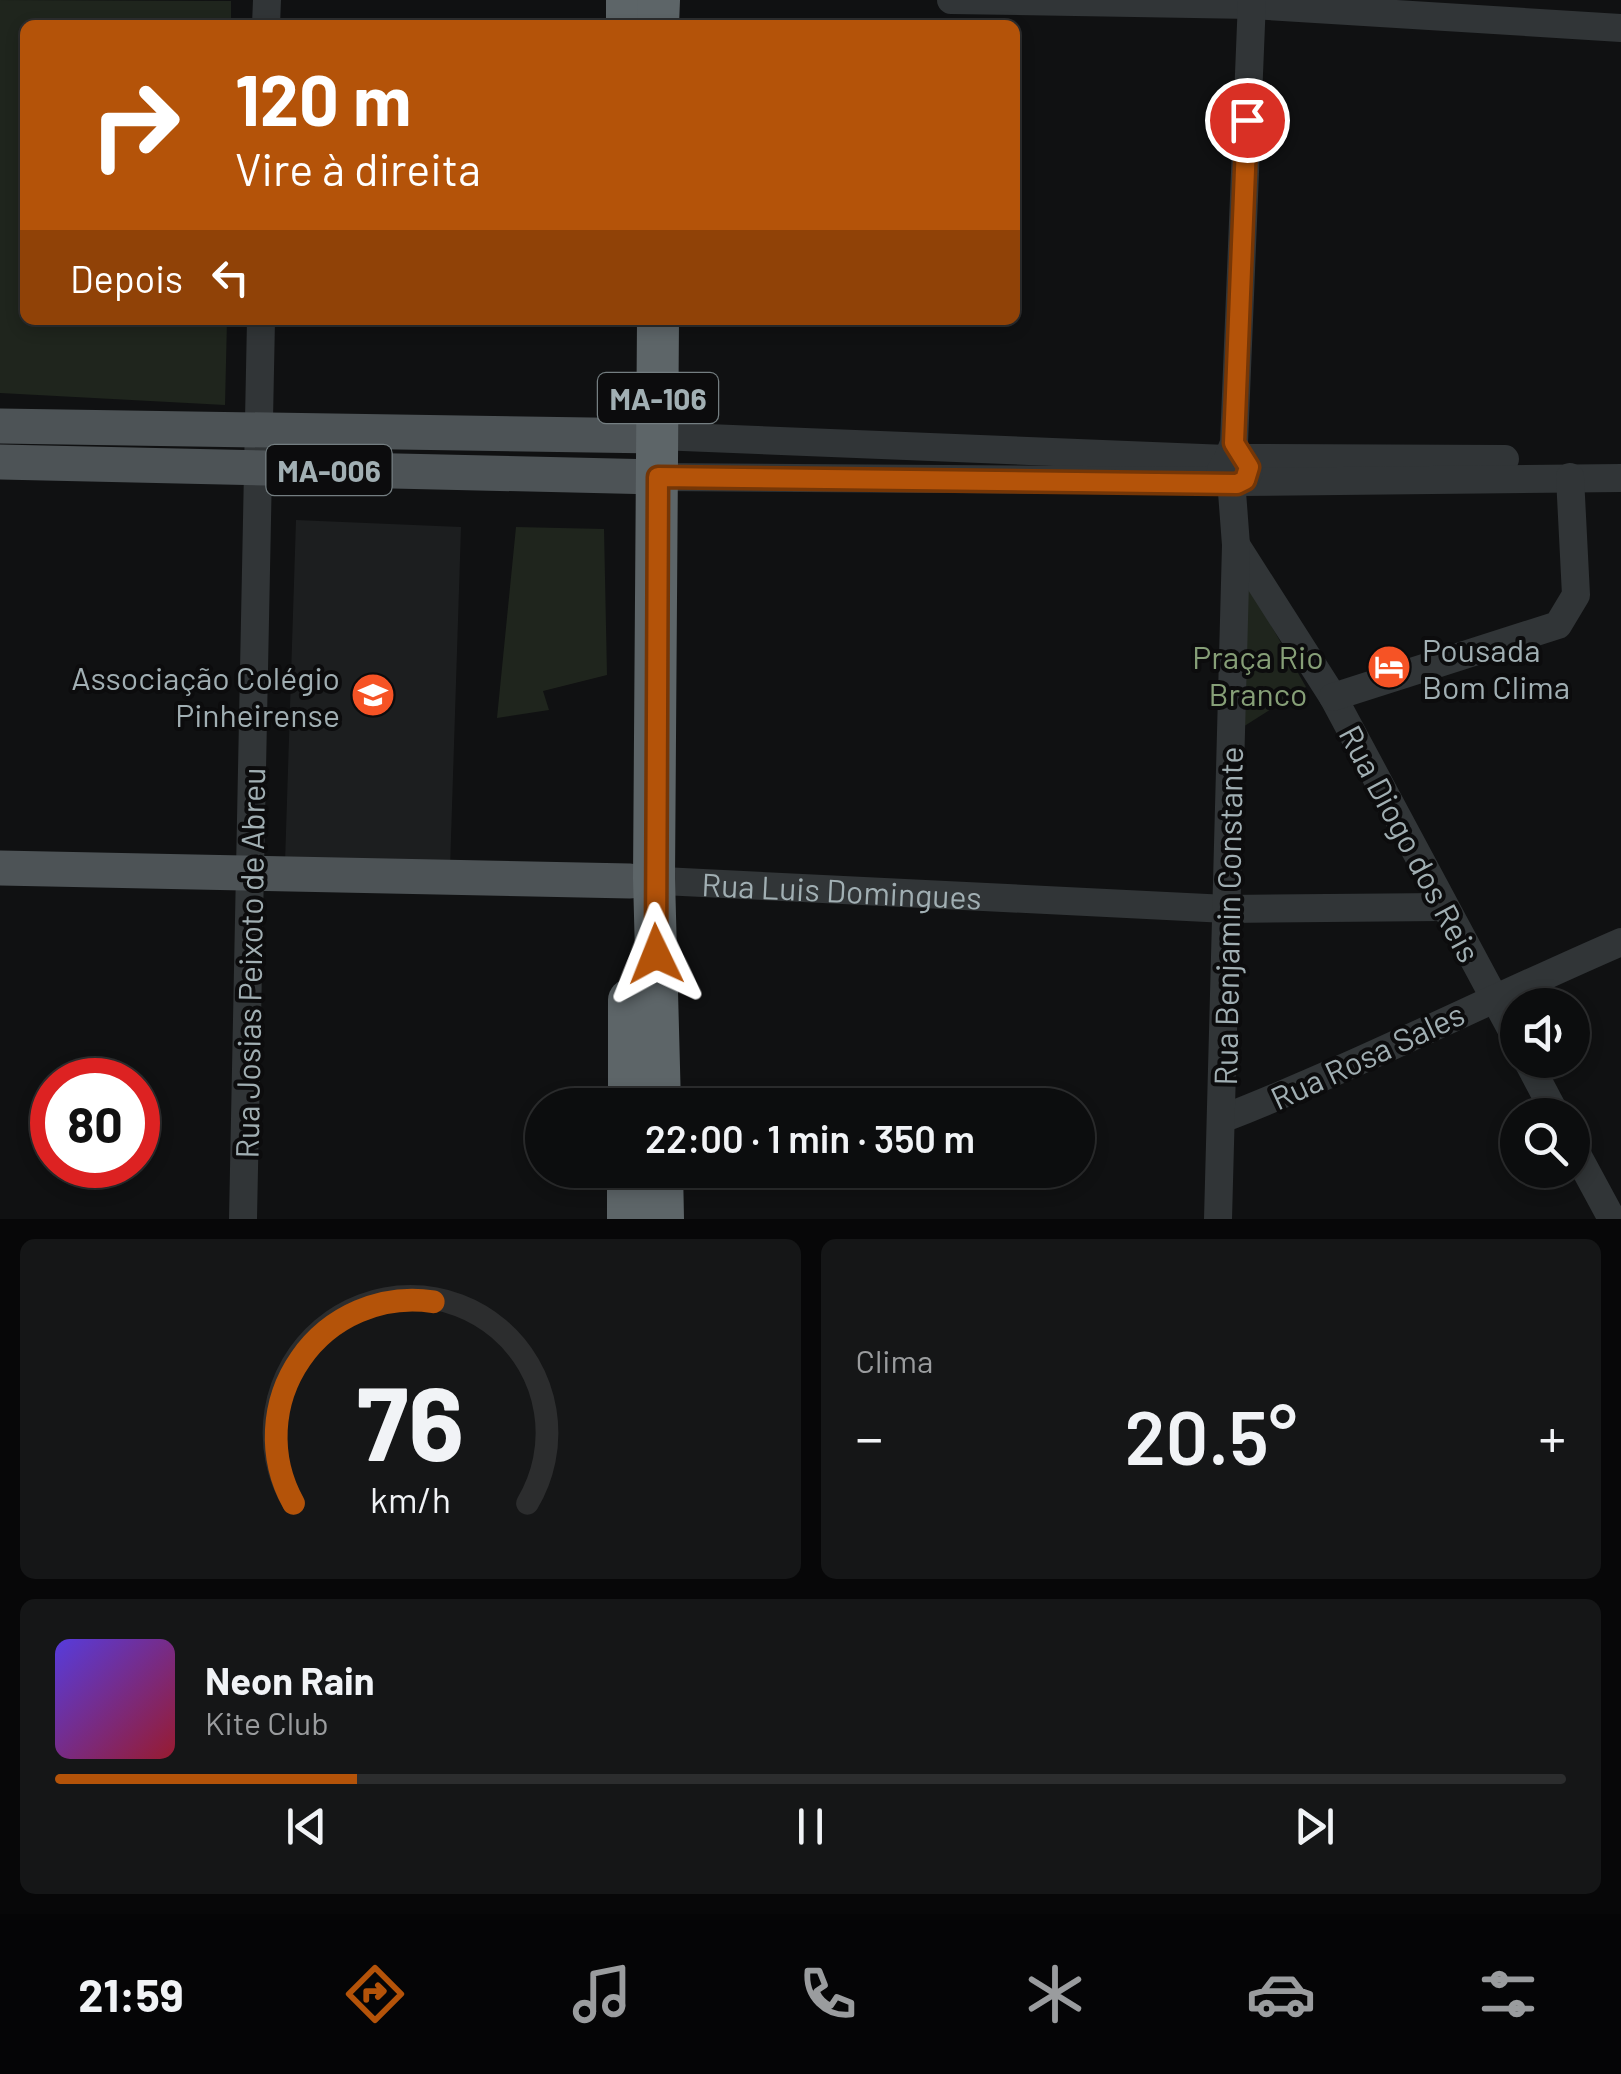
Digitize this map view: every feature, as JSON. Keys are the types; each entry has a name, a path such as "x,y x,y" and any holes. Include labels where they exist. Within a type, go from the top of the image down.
{"highway":[{"name":"MA-106","path":"630,325 644,457"},
{"name":"MA-106","path":"630,1088 642,880 644,457 657,325"},
{"name":"MA-106","path":"642,880 659,1088"},
{"path":"628,1188 628,1219"},
{"path":"662,1188 663,1219"}],"main road":[{"name":"MA-006","path":"0,426 259,430 644,457"},
{"name":"MA-006","path":"0,462 261,468 644,457"},
{"name":"Rua Luis Domingues","path":"0,868 642,880"}],"street":[{"path":"951,0 1252,2 1621,28"},
{"name":"Rua Benjamin Constante","path":"1218,1219 1236,546 1234,470 1252,2"},
{"name":"Rua Josias Peixoto de Abreu","path":"243,1219 261,325"},
{"path":"644,457 1621,478"},
{"path":"644,457 1234,470 1621,460"},
{"path":"1333,697 1558,625 1576,596 1570,477"},
{"name":"Rua Diogo dos Reis","path":"1236,546 1333,697 1442,907 1500,1008"},
{"name":"Rua Luis Domingues","path":"642,880 1228,910 1442,907"},
{"name":"Rua Rosa Sales","path":"1222,1119 1323,1080 1494,997 1621,942"},
{"path":"1590,1178 1612,1219"}],"shaded area":[{"name":"Associação Colégio Pinheirense","path":"296,520 461,527 450,869 285,863"}],"green space":[{"path":"0,0 231,1 231,20 20,20 20,325 227,325 225,405 0,393"},
{"path":"516,527 604,529 607,675 543,691 549,710 497,718"},
{"name":"Praça Rio Branco","path":"1240,570 1306,687 1224,739"}],"place":[{"name":"Pousada Bom Clima","path":"1389,667"},
{"name":"Associação Colégio Pinheirense","path":"373,695"}],"route":[{"path":"656,954 658,477 1237,484 1245,480 1248,463 1240,458 1234,443 1247,120"}]}
